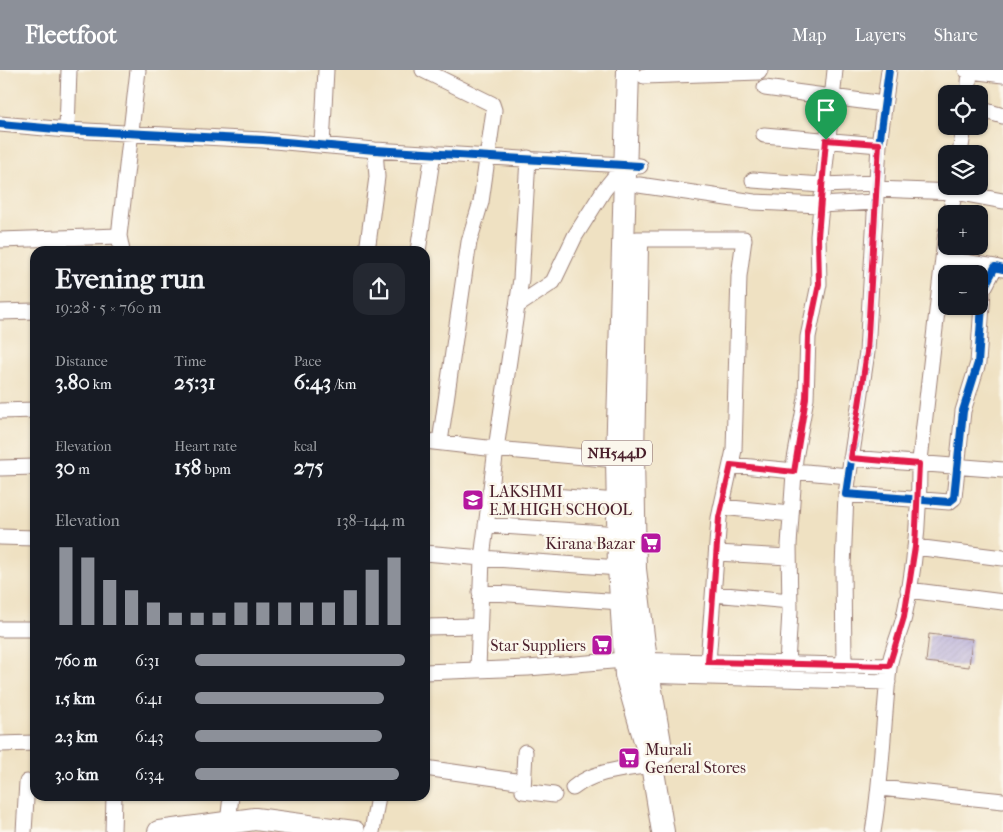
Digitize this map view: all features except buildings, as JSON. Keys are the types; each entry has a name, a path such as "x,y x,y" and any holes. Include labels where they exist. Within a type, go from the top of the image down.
{"highway":[{"name":"NH544D","path":"638,72 634,172 616,460 619,568 625,668 652,765 663,832"},
{"name":"NH544D","path":"634,172 637,239 633,456 634,569 647,668 674,832"},
{"path":"159,832 227,828 255,820 286,828 354,832"}],"street":[{"path":"67,130 69,70"},
{"path":"121,246 119,236 138,70"},
{"path":"322,145 326,70"},
{"path":"423,70 494,106 489,156 481,202 469,242 432,442 616,460"},
{"path":"638,72 759,72 760,70"},
{"path":"788,664 789,557 794,472 806,398 808,337 819,284 818,236 820,205 835,70"},
{"path":"844,665 843,567 846,494 867,352 879,144 889,70"},
{"path":"968,85 968,70 999,73"},
{"path":"765,88 884,104"},
{"path":"988,112 1003,116"},
{"path":"0,124 130,134 263,140 375,150 528,158 634,172 737,201 820,205 876,191"},
{"path":"764,135 879,144"},
{"path":"368,246 377,177 375,150"},
{"path":"419,246 433,153"},
{"path":"478,669 478,626 482,558 521,279 528,158"},
{"path":"517,306 553,282 575,236 604,190 634,172"},
{"path":"753,180 876,191 938,189"},
{"path":"979,195 1003,201"},
{"path":"0,240 119,236"},
{"path":"637,239 744,239 739,276 734,450 721,508 708,662"},
{"path":"873,832 880,788 889,666 904,617 915,547 919,500 919,464 945,255"},
{"path":"846,494 952,501 955,494 963,412 978,363 983,290 999,268 945,259"},
{"path":"0,312 30,311"},
{"path":"0,411 30,410"},
{"path":"851,458 1003,470"},
{"path":"731,465 848,476"},
{"path":"0,468 30,467"},
{"path":"490,492 617,501"},
{"path":"721,508 791,514"},
{"path":"486,525 619,534"},
{"path":"0,537 30,538"},
{"path":"915,547 1003,558"},
{"path":"430,553 619,568"},
{"path":"717,553 789,557"},
{"path":"908,590 1003,602"},
{"path":"480,592 621,602"},
{"path":"714,594 790,602"},
{"path":"430,627 478,626"},
{"path":"0,629 30,629"},
{"path":"647,668 708,662 889,666"},
{"path":"430,672 528,668 647,668 888,682"},
{"path":"0,744 30,743"},
{"path":"525,752 524,792 554,795"},
{"path":"573,788 600,773 652,765"},
{"path":"430,769 523,782"},
{"path":"24,832 27,782"},
{"path":"880,788 1003,801"},
{"path":"113,832 114,801"},
{"path":"227,828 230,801"},
{"path":"372,832 377,801"}],"cycle path":[{"path":"889,70 879,145 867,352 846,494 949,502 954,498 963,411 978,363 983,290 995,267 1003,269"},
{"path":"0,124 67,130 263,140 375,150 640,166"}],"place":[{"name":"LAKSHMI E.M.HIGH SCHOOL","path":"473,500"},
{"name":"Kirana Bazar","path":"651,543"},
{"name":"Star Suppliers","path":"602,645"},
{"name":"Murali General Stores","path":"629,758"}],"route":[{"path":"826,140 879,144 867,352 851,458 919,464 919,500 915,547 904,617 889,666 708,662 719,518 731,465 794,472 806,398 808,337 819,284 818,236 826,140"}]}
